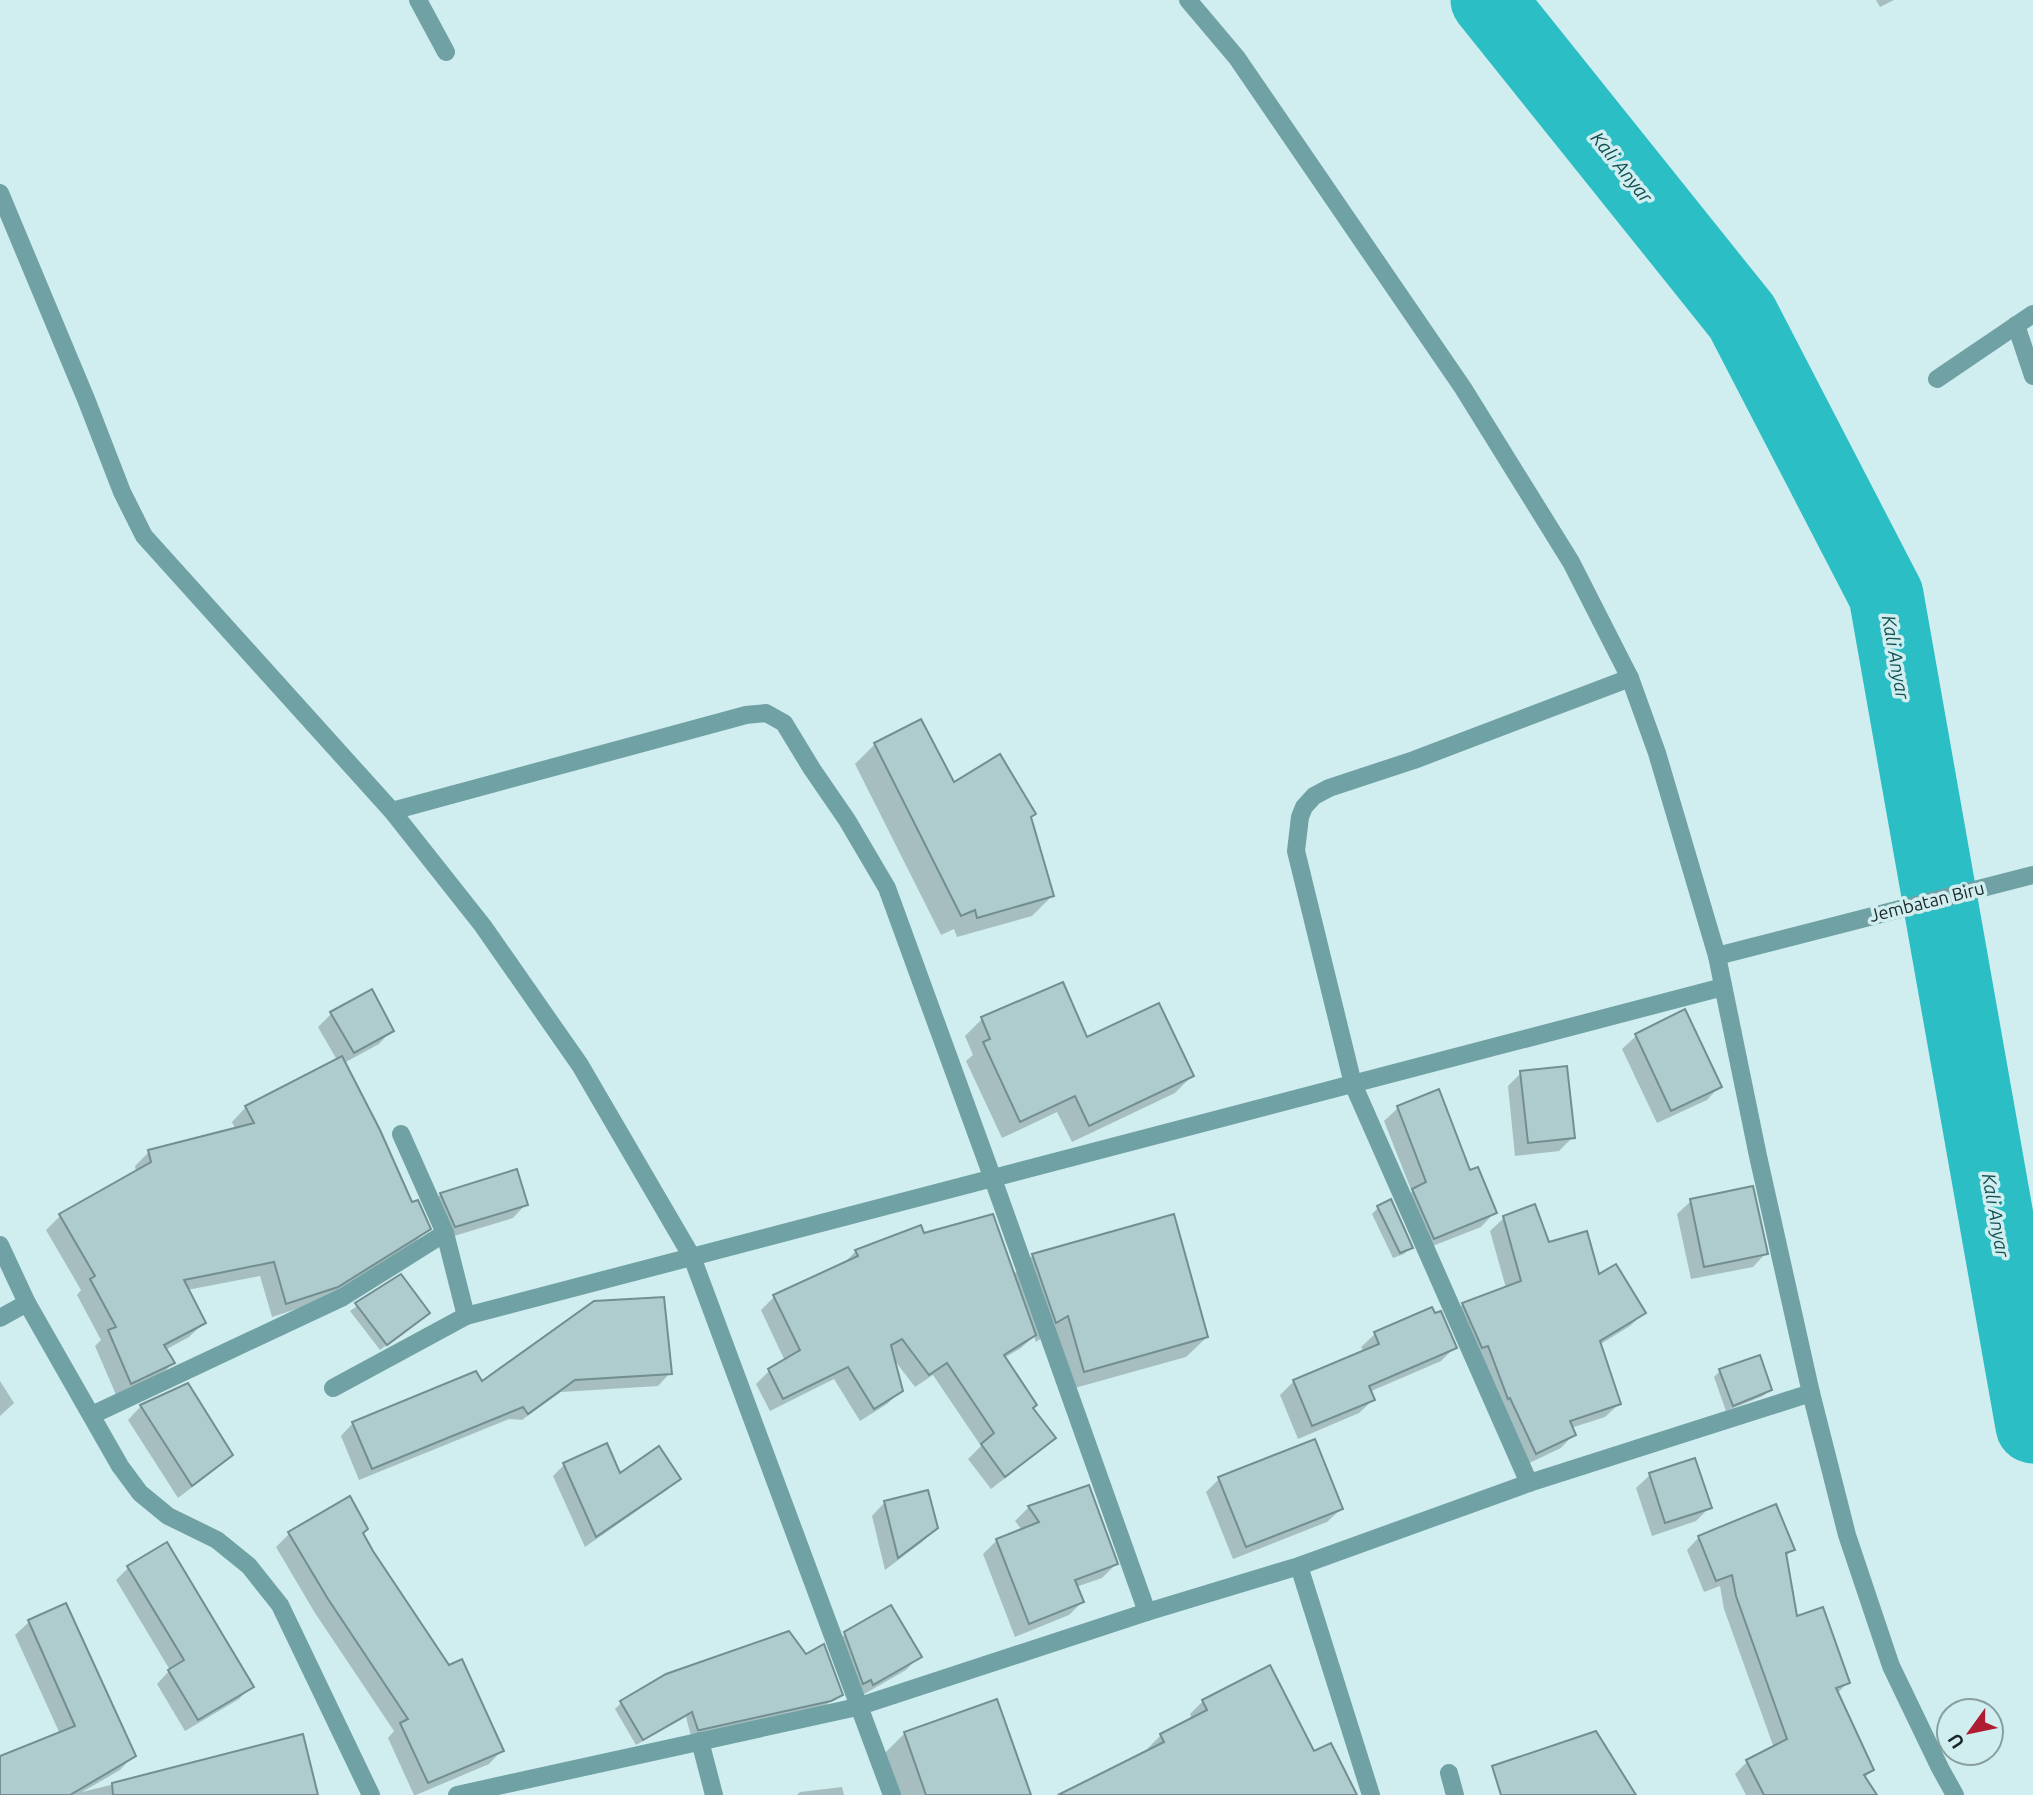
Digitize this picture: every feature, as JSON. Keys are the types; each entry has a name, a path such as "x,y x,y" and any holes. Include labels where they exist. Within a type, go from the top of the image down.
{"street":[{"path":"418,0 446,52"},
{"path":"1188,0 1237,58 1463,388 1571,562 1630,678 1657,753 1717,956 1811,1393 1847,1535 1891,1666 1955,1795"},
{"path":"0,193 122,492 144,536 392,811 483,926 580,1065 692,1257 892,1795"},
{"path":"1937,379 2033,314"},
{"path":"2016,325 2033,376"},
{"path":"1529,1483 1353,1084 1296,850 1300,817 1304,807 1314,796 1329,788 1414,760 1630,678"},
{"path":"392,811 746,715 766,713 784,723 887,888 1147,1612"},
{"name":"Jembatan Biru","path":"1717,956 2032,876"},
{"path":"333,1388 466,1316 1723,987"},
{"path":"401,1134 445,1233 466,1316"},
{"path":"92,1415 343,1297 445,1233"},
{"path":"0,1245 27,1303 120,1466 140,1493 168,1516 217,1540 249,1566 280,1605 371,1795"},
{"path":"0,1318 27,1303"},
{"path":"457,1795 858,1706 1147,1612 1299,1566 1529,1483 1811,1393"},
{"path":"1299,1566 1371,1795"},
{"path":"700,1741 714,1795"},
{"path":"1449,1773 1455,1795"}],"building":[{"path":"921,719 954,782 1000,754 1036,814 1031,817 1054,896 977,918 975,910 961,916 874,743"},
{"path":"1063,982 1087,1037 1159,1003 1194,1076 1089,1126 1075,1096 1020,1122 983,1042 990,1039 981,1017"},
{"path":"372,989 394,1031 354,1053 330,1012"},
{"path":"1685,1009 1722,1087 1671,1111 1635,1034"},
{"path":"342,1056 380,1130 412,1202 418,1200 431,1229 338,1287 286,1304 274,1262 184,1280 206,1323 164,1345 175,1363 131,1384 108,1330 116,1327 90,1279 95,1276 59,1214 151,1162 148,1150 254,1123 245,1106"},
{"path":"1567,1066 1575,1138 1528,1143 1520,1071"},
{"path":"1439,1089 1470,1170 1478,1167 1497,1213 1434,1239 1412,1189 1426,1182 1397,1106"},
{"path":"517,1169 528,1205 455,1227 440,1193"},
{"path":"1753,1186 1768,1254 1704,1267 1690,1199"},
{"path":"1391,1199 1413,1248 1400,1253 1377,1206"},
{"path":"1535,1204 1549,1242 1587,1231 1599,1274 1616,1264 1646,1313 1600,1341 1621,1404 1570,1421 1576,1435 1536,1454 1510,1398 1508,1399 1488,1346 1482,1348 1462,1303 1521,1281 1503,1216"},
{"path":"993,1214 1036,1335 1004,1355 1037,1405 1033,1408 1056,1438 1005,1477 981,1444 994,1433 947,1363 929,1375 902,1339 891,1345 903,1391 874,1409 848,1367 783,1399 768,1369 800,1350 773,1295 858,1256 855,1250 921,1225 924,1233"},
{"path":"1174,1214 1208,1337 1084,1372 1068,1316 1056,1323 1032,1254"},
{"path":"401,1274 430,1313 387,1345 355,1303"},
{"path":"664,1297 672,1374 575,1380 528,1414 523,1407 372,1469 352,1422 476,1371 482,1381 594,1301"},
{"path":"1432,1307 1435,1313 1441,1311 1457,1348 1369,1386 1375,1400 1312,1426 1293,1380 1379,1344 1374,1332"},
{"path":"1760,1355 1772,1390 1733,1406 1719,1369"},
{"path":"188,1383 233,1455 192,1486 140,1405"},
{"path":"1315,1439 1343,1509 1246,1547 1218,1477"},
{"path":"607,1443 620,1473 659,1446 681,1479 596,1537 563,1463"},
{"path":"1695,1458 1712,1508 1665,1523 1649,1473"},
{"path":"1089,1485 1118,1564 1075,1580 1084,1602 1029,1624 996,1539 1039,1522 1028,1506"},
{"path":"928,1490 938,1528 898,1558 884,1501"},
{"path":"350,1496 368,1529 363,1533 373,1551 449,1665 462,1659 504,1751 428,1783 400,1723 408,1719 328,1599 288,1532"},
{"path":"1776,1504 1795,1550 1786,1553 1797,1616 1823,1607 1850,1683 1836,1688 1874,1770 1864,1775 1877,1795 1764,1795 1746,1760 1787,1739 1736,1596 1732,1575 1716,1581 1698,1536"},
{"path":"167,1542 254,1687 198,1720 168,1670 184,1660 127,1566"},
{"path":"66,1603 136,1756 70,1795 0,1795 0,1756 75,1726 28,1620"},
{"path":"891,1605 922,1657 873,1685 871,1680 863,1684 844,1632"},
{"path":"789,1631 806,1654 824,1644 843,1695 831,1701 700,1730 692,1712 643,1740 620,1701 666,1674"},
{"path":"1270,1665 1314,1751 1331,1743 1357,1795 1058,1795 1164,1742 1160,1734 1207,1710 1202,1700"},
{"path":"997,1699 1031,1795 926,1795 904,1732"},
{"path":"1596,1731 1636,1795 1501,1795 1492,1766"},
{"path":"303,1734 318,1795 113,1795 112,1783"}],"waterway":[{"name":"Kali Anyar","path":"1488,0 1742,317 1886,595 2033,1426"}]}
